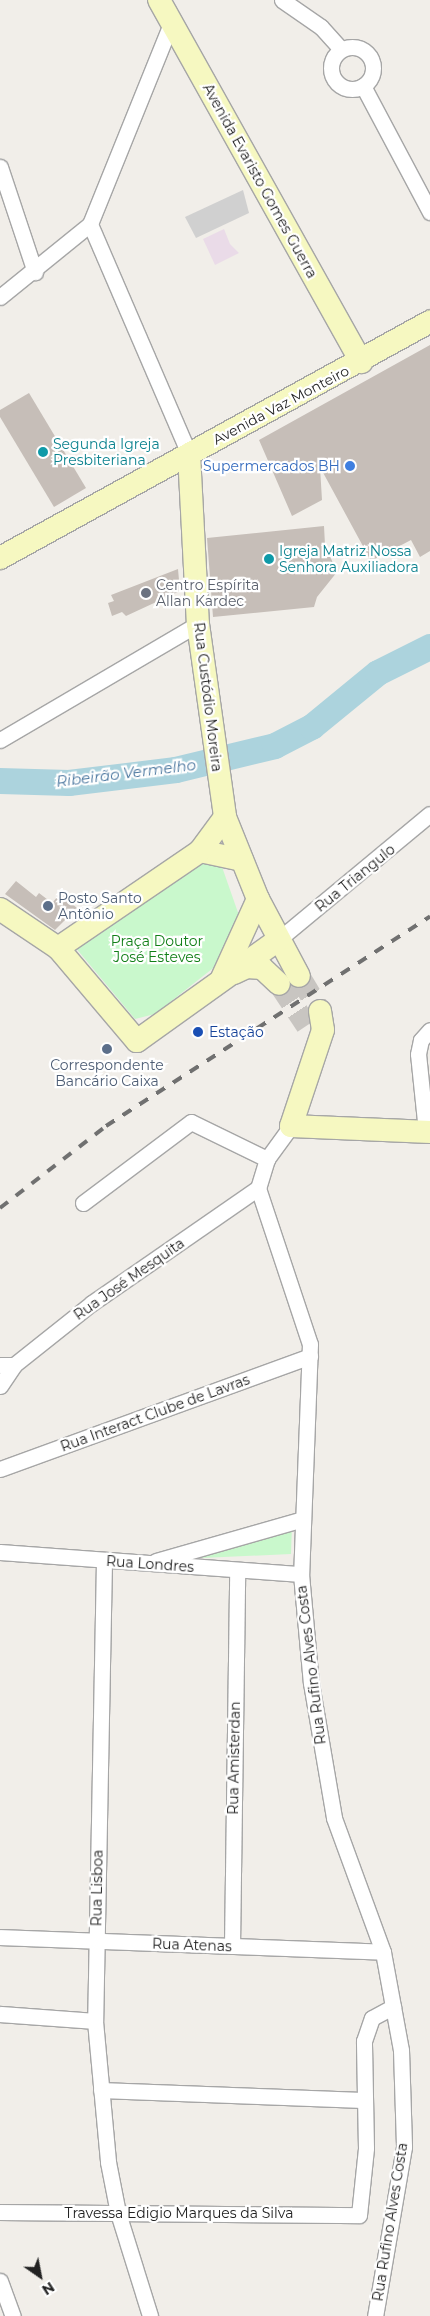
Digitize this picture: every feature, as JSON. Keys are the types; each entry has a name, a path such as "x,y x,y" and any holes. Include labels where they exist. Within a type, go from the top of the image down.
{"street":[{"name":"Avenida Evaristo Gomes Guerra","path":"159,0 361,362"},
{"path":"282,0 320,27 341,49 361,48 371,57 372,76 363,86 349,89 333,78 330,65 341,49"},
{"path":"0,297 35,272 90,224 172,21"},
{"path":"363,86 430,212"},
{"path":"0,167 35,272"},
{"name":"Rua Custódio Moreira","path":"90,224 189,454 198,624 213,743 225,817 258,899 278,940 289,980 254,966 222,979"},
{"name":"Avenida Vaz Monteiro","path":"0,558 361,362 429,322"},
{"path":"0,740 198,624"},
{"name":"Rua Triangulo","path":"278,940 430,814"},
{"path":"58,948 200,851 225,817"},
{"path":"200,851 242,860"},
{"path":"222,979 258,899"},
{"path":"0,909 58,948 137,1042 278,940"},
{"path":"258,1188 267,1159 291,1126 323,1030 313,1019"},
{"path":"291,1126 428,1131 418,1054 421,1040 430,1030"},
{"path":"83,1203 191,1122 267,1159"},
{"name":"Rua Rufino Alves Costa","path":"258,1188 308,1330 310,1356 300,1574 325,1780 334,1818 383,1952 401,2050 404,2147 375,2316"},
{"name":"Rua José Mesquita","path":"0,1386 7,1365 92,1303 258,1188"},
{"name":"Rua Interact Clube de Lavras","path":"0,1469 310,1356"},
{"path":"150,1562 302,1519"},
{"name":"Rua Londres","path":"0,1552 104,1561 150,1562 237,1571 300,1574"},
{"name":"Rua Lisboa","path":"104,1561 95,2022 108,2162 118,2213 150,2316"},
{"name":"Rua Amisterdan","path":"232,1946 237,1571"},
{"name":"Rua Atenas","path":"0,1937 383,1952"},
{"path":"100,2090 362,2100 366,2030 372,2018 393,2007"},
{"path":"0,2014 95,2022"},
{"name":"Travessa Edigio Marques da Silva","path":"0,2212 359,2215 366,2148 362,2100"},
{"path":"0,2282 13,2316"}],"shaded area":[{"path":"243,190 249,213 196,238 185,217"},
{"path":"224,229 230,244 239,253 215,265 203,239"}],"green space":[{"name":"Praça Doutor José Esteves","path":"194,860 221,864 242,924 231,954 155,1014 135,1019 75,947"},
{"path":"292,1524 291,1554 180,1559"}],"building":[{"name":"Supermercados BH","path":"430,345 430,551 420,557 411,540 371,561 320,467 322,500 292,516 259,440"},
{"name":"Segunda Igreja Presbiteriana","path":"29,393 86,488 54,507 0,417 0,410"},
{"name":"Igreja Matriz Nossa Senhora Auxiliadora","path":"324,526 325,545 337,572 317,597 314,607 213,617 207,538"},
{"name":"Centro Espírita Allan Kardec","path":"178,569 180,591 126,616 122,612 112,616 108,603 114,601 111,595"},
{"name":"Posto Santo Antônio","path":"16,881 36,897 39,893 52,903 60,894 77,908 55,930 5,894"}],"waterway":[{"name":"Ribeirão Vermelho","path":"0,781 69,783 176,770 275,746 312,727 378,673 430,647"},
{"name":"Ribeirão Vermelho","path":"0,778 2,782"}],"tunnel":[{"path":"299,976 320,1011"},
{"path":"279,984 307,1026"}],"railway":[{"path":"0,1208 106,1126 430,916"}],"place":[{"name":"Segunda Igreja Presbiteriana","path":"43,452"},
{"name":"Supermercados BH","path":"350,466"},
{"name":"Igreja Matriz Nossa Senhora Auxiliadora","path":"269,559"},
{"name":"Centro Espírita Allan Kardec","path":"146,593"},
{"name":"Posto Santo Antônio","path":"48,906"},
{"name":"Estação","path":"198,1032"},
{"name":"Correspondente Bancário Caixa","path":"107,1049"}]}
